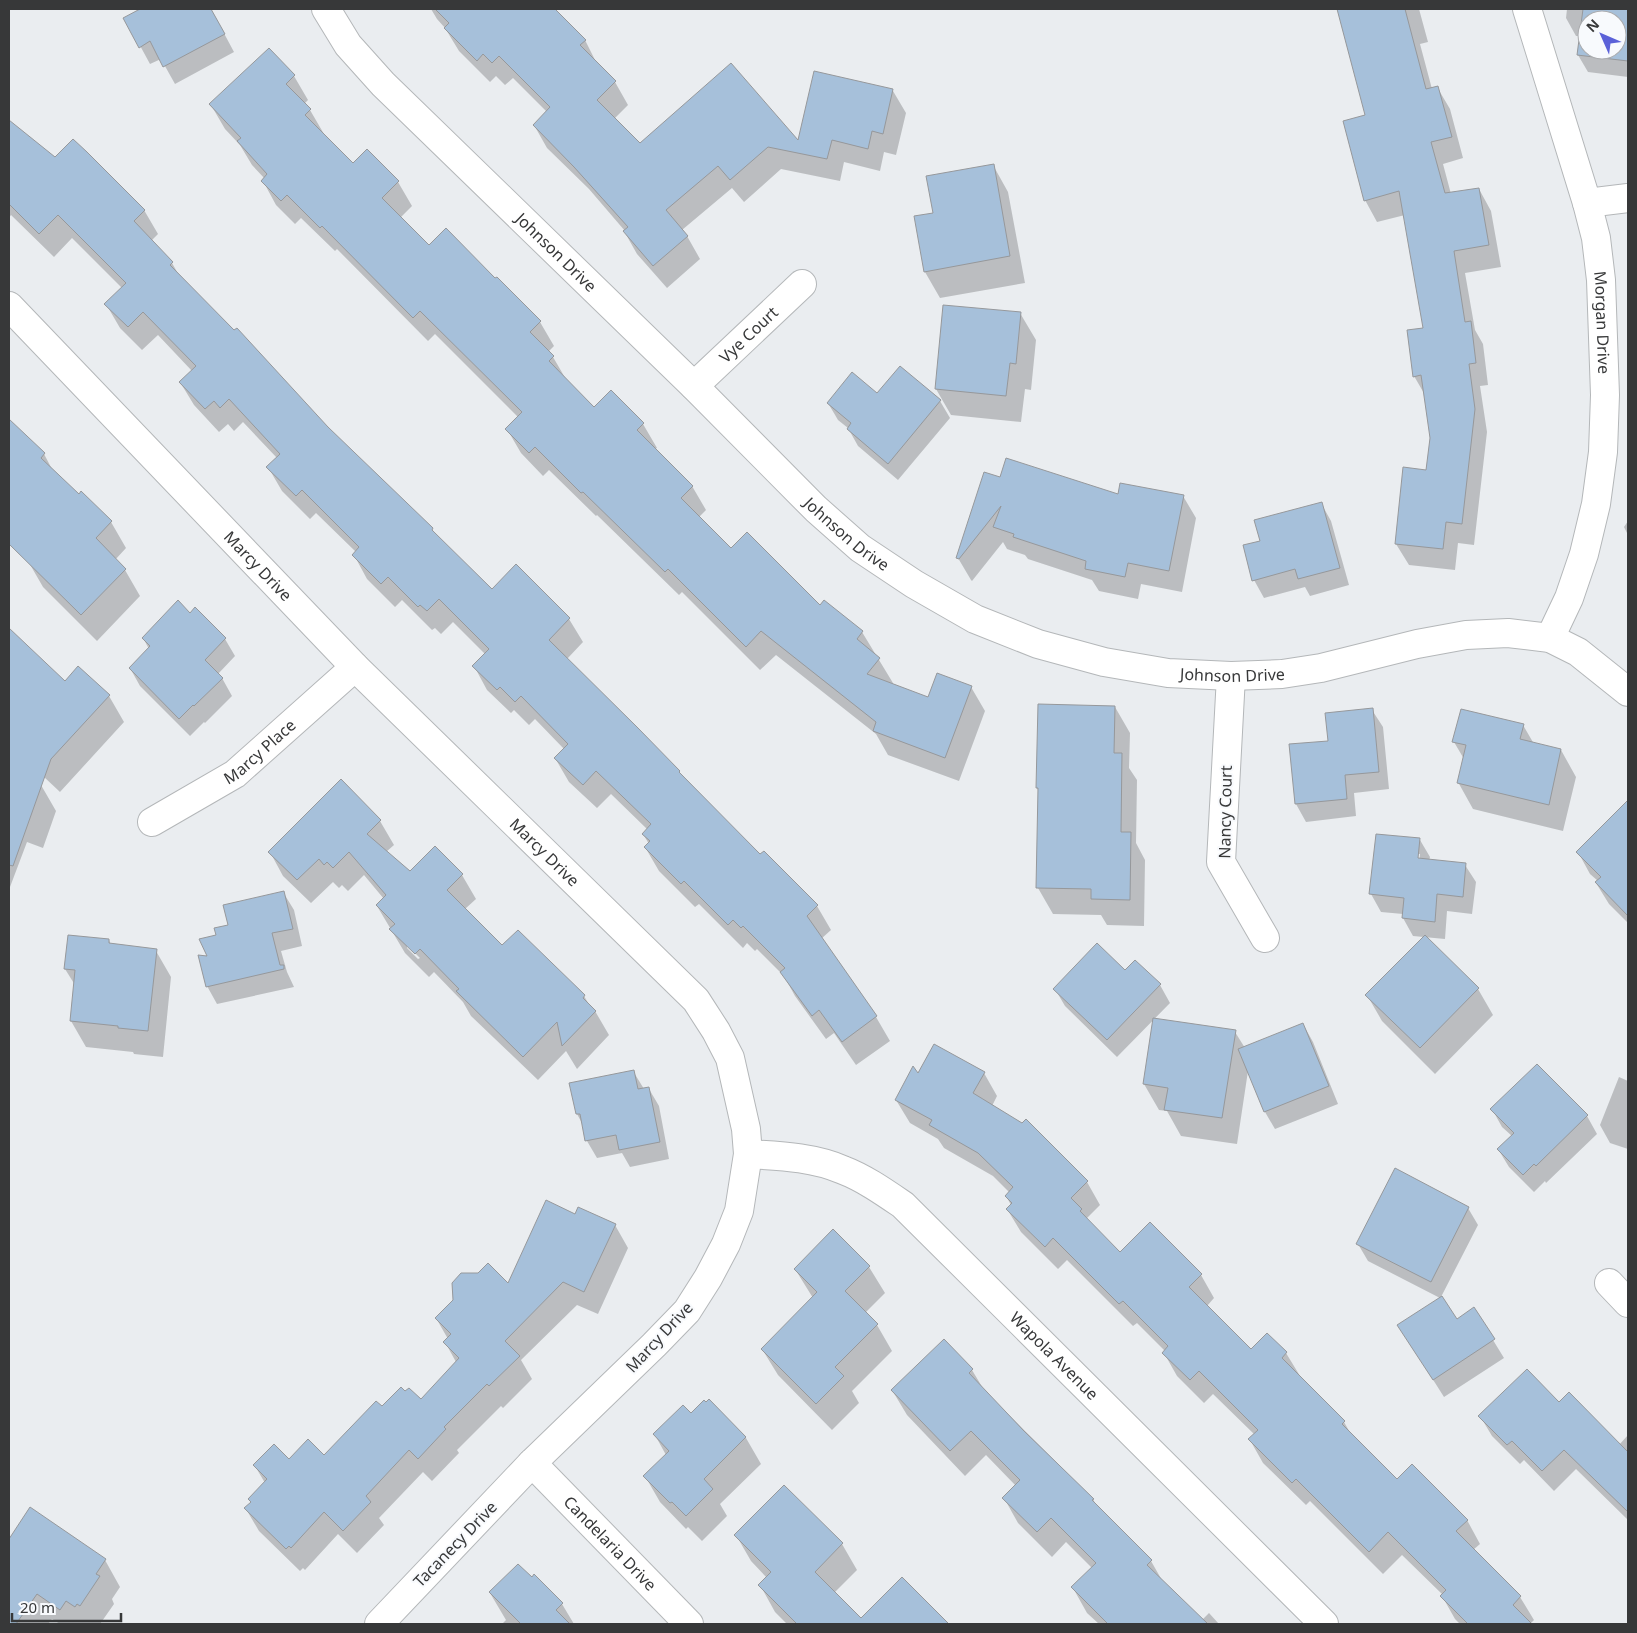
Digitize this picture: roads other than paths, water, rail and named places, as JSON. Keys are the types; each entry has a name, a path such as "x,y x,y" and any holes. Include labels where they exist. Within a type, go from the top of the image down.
{"street":[{"name":"Johnson Drive","path":"326,9 348,45 383,84 694,386 816,509 860,548 914,584 975,619 1038,644 1104,662 1168,673 1231,676 1282,674 1321,668 1417,644 1466,635 1508,634 1550,638"},
{"name":"Morgan Drive","path":"1527,9 1596,238 1601,280 1606,395 1603,452 1596,504 1584,554 1569,598 1550,638"},
{"path":"1587,203 1628,198"},
{"name":"Vye Court","path":"694,386 802,284"},
{"name":"Marcy Drive","path":"9,306 355,667 696,1000 716,1031 730,1058 746,1129 748,1154 739,1211 726,1244 708,1278 687,1311 532,1463"},
{"path":"1550,638 1578,652 1628,692"},
{"name":"Marcy Place","path":"152,822 235,774 355,667"},
{"name":"Nancy Court","path":"1231,676 1221,862 1265,938"},
{"name":"Wapola Avenue","path":"748,1154 789,1156 815,1161 843,1170 868,1182 903,1205 1324,1624"},
{"path":"1609,1283 1628,1303"},
{"name":"Tacanecy Drive","path":"378,1624 532,1463"},
{"name":"Candelaria Drive","path":"532,1463 689,1624"}]}
